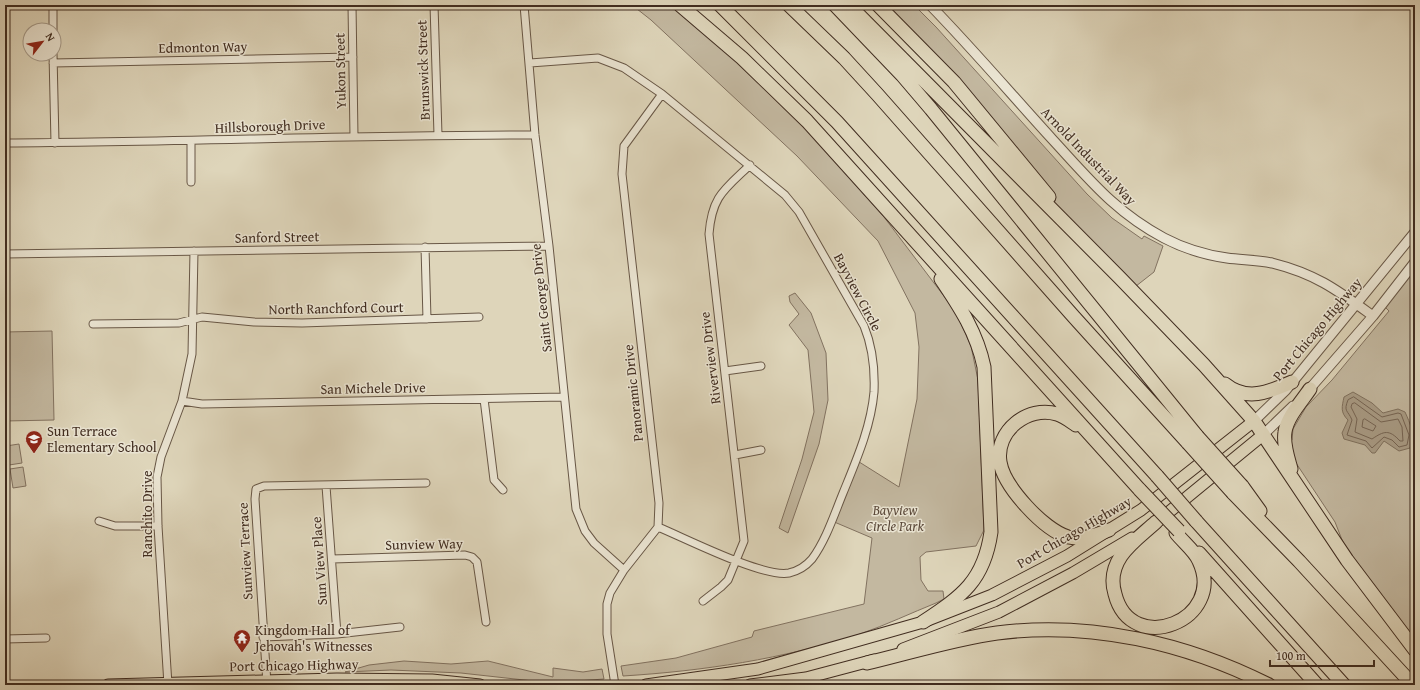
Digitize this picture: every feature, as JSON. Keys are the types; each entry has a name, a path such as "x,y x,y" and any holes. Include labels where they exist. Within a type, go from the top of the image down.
{"highway":[{"path":"680,5 776,90 875,196 1140,490 1159,519 1178,532 1317,685"},
{"path":"720,5 837,122 1344,685"},
{"path":"789,5 844,58 1074,317 1193,440 1299,561 1413,685"},
{"path":"835,5 892,64 931,109 1193,440"},
{"path":"849,5 1120,278 1254,421 1294,478 1347,560 1415,650"},
{"path":"878,5 954,82 1016,159 1120,278"},
{"path":"875,196 929,263 960,308 976,338 984,367 991,514 991,532 987,551 980,570 966,590 923,622"},
{"path":"1204,366 1226,386 1236,391 1256,395 1268,392 1292,382"},
{"path":"1294,478 1286,450 1285,431 1294,412 1310,389"},
{"path":"1100,446 1067,419 1057,414 1036,413 1025,416 1010,429 1001,449 1000,461 1002,472 1008,483 1050,528 1069,537 1092,536 1109,530"},
{"path":"1159,519 1121,556 1113,576 1113,588 1116,600 1123,612 1141,624 1163,628 1173,625 1190,614 1200,598 1204,578 1201,564 1178,532"},
{"path":"867,663 996,633 1022,631 1074,631 1123,636 1172,647 1221,663 1269,685"}],"main road":[{"name":"Port Chicago Highway","path":"646,685 758,669 923,622 992,595 1067,556 1141,510 1254,421"},
{"path":"750,685 806,678 867,663 999,612 1091,563 1159,519 1264,434"},
{"name":"Port Chicago Highway","path":"108,685 432,680 480,685"}],"street":[{"path":"53,5 53,22"},
{"name":"Yukon Street","path":"352,5 354,137"},
{"name":"Brunswick Street","path":"434,5 438,135"},
{"name":"Saint George Drive","path":"524,5 536,135 576,509 585,531 594,543 624,570"},
{"name":"Arnold Industrial Way","path":"930,5 1090,181 1120,211 1139,225 1178,245 1198,251 1228,258 1271,263 1304,272 1329,284 1372,316"},
{"name":"Edmonton Way","path":"53,63 353,57"},
{"name":"Bayview Circle","path":"530,63 598,58 624,68 662,94 750,165 785,195 799,212 864,326 870,340 874,361 874,393 867,430 832,521 812,559 798,570 788,573 773,573 735,560 658,527"},
{"path":"53,63 55,143"},
{"name":"Panoramic Drive","path":"658,527 659,503 622,174 624,146 662,94"},
{"name":"Hillsborough Drive","path":"5,143 191,141 438,135 536,135"},
{"path":"191,141 191,182"},
{"name":"Riverview Drive","path":"703,601 728,580 744,541 709,234 710,214 722,191 750,165"},
{"name":"Port Chicago Highway","path":"1254,421 1292,382 1415,232"},
{"name":"Sanford Street","path":"5,254 549,246"},
{"path":"426,247 427,319"},
{"name":"Ranchito Drive","path":"168,684 158,526 157,477 161,456 182,401 192,354 194,318 194,251"},
{"path":"1264,434 1310,389 1372,316 1415,262"},
{"name":"North Ranchford Court","path":"93,324 179,323 202,317 254,322 302,323 479,317"},
{"path":"725,371 761,366"},
{"name":"San Michele Drive","path":"182,401 202,404 564,397"},
{"path":"484,399 494,480 503,490"},
{"path":"735,454 761,450"},
{"name":"Sunview Terrace","path":"267,683 255,499 256,489 264,486 426,483"},
{"name":"Sun View Place","path":"326,486 337,634"},
{"path":"99,521 115,526 158,526"},
{"path":"615,685 607,634 606,614 610,593 624,570 658,527"},
{"name":"Sunview Way","path":"332,559 465,555 472,557 477,562 486,622"},
{"path":"263,637 337,634 400,627"},
{"path":"5,639 46,638"}],"green space":[{"name":"Bayview Circle Park","path":"632,5 671,5 714,39 806,129 884,217 956,312 971,346 978,380 984,530 976,546 926,552 920,557 921,580 928,591 943,591 944,599 879,627 831,643 772,657 683,671 623,676 621,666 676,658 752,637 754,631 864,604 872,538 832,521 856,460 899,487 917,399 919,347 915,313 878,241 797,156 651,20"},
{"path":"878,5 914,5 936,27 1087,194 1112,218 1142,239 1144,236 1163,246 1154,272 1131,290"},
{"path":"1415,262 1415,642 1346,550 1335,522 1296,463 1291,450 1290,441 1292,440 1293,429 1306,407 1332,380 1389,311 1382,304"},
{"path":"795,293 811,313 826,353 828,400 819,444 788,533 779,528 802,459 814,412 808,350 789,325 799,314 790,302 789,296"},
{"path":"52,331 54,420 5,421 5,332"},
{"path":"19,444 22,463 9,465 6,446"},
{"path":"23,467 26,486 13,488 10,469"},
{"path":"404,661 451,664 488,661 553,677 553,668 583,672 602,669 604,679 551,683 461,673 391,670 345,672 369,665"}],"water":[{"path":"1353,392 1372,403 1383,413 1398,409 1405,412 1412,434 1412,443 1410,448 1399,451 1384,441 1375,453 1372,453 1365,445 1344,439 1342,433 1348,420 1342,409 1344,397"}],"place":[{"name":"Sun Terrace Elementary School","path":"34,454"},
{"name":"Kingdom Hall of Jehovah's Witnesses","path":"242,653"}]}
